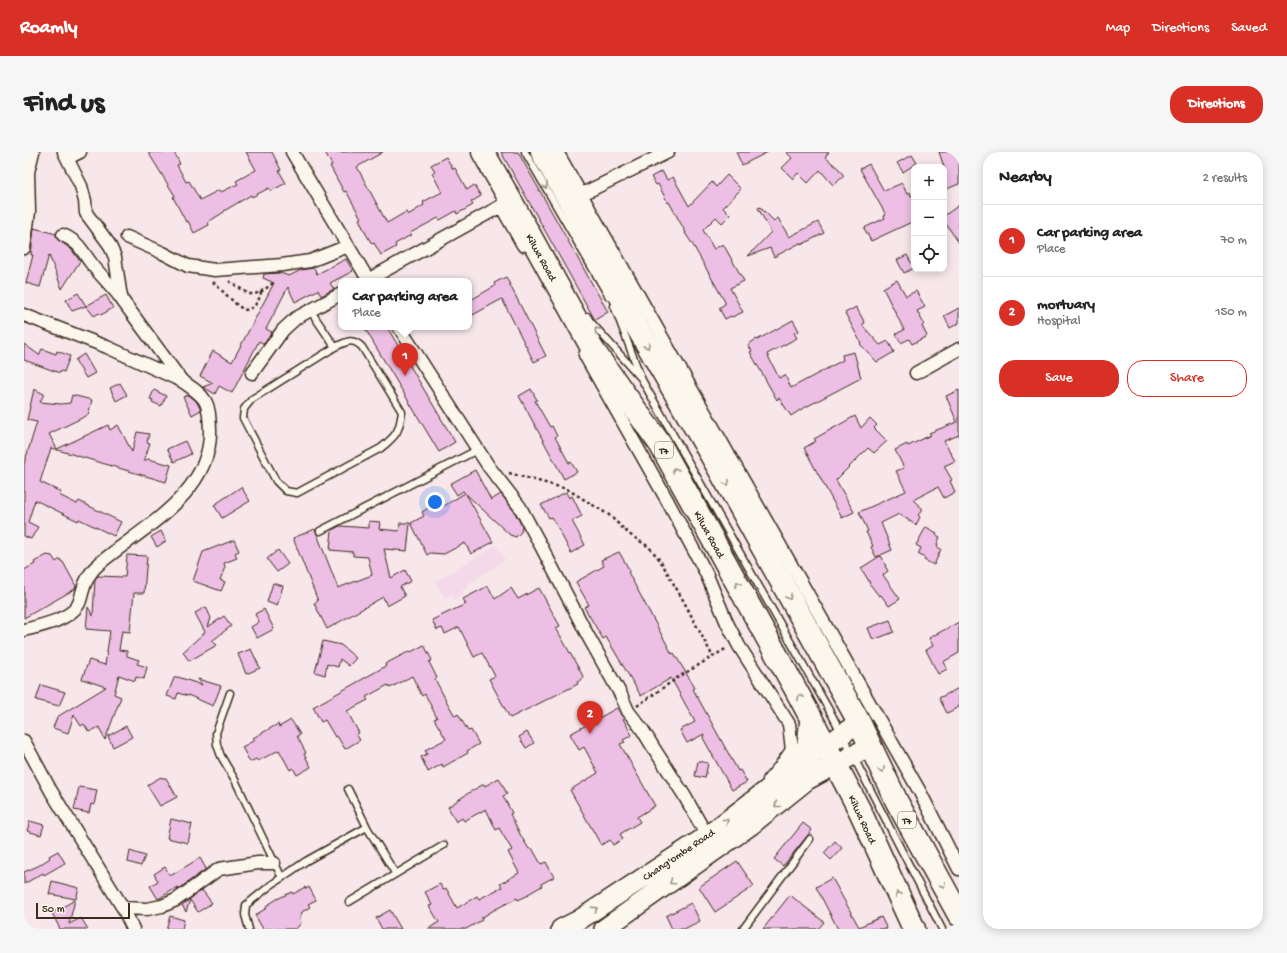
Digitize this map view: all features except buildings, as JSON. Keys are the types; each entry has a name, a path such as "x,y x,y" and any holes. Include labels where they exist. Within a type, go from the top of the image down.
{"highway":[{"name":"Kilwa Road","path":"483,152 512,199 593,350 660,444 810,718 848,745 897,802 959,915"},
{"name":"Kilwa Road","path":"542,152 575,198 637,328 718,467 848,745 849,790 914,929"}],"main road":[{"name":"Chang'ombe Road","path":"789,773 804,753 807,744 810,718"},
{"name":"Chang'ombe Road","path":"561,929 579,920 706,836 789,773 848,745"},
{"name":"Chang'ombe Road","path":"604,929 751,825 848,745"},
{"path":"807,780 834,781 849,790"}],"street":[{"path":"24,248 29,212 28,172 33,152"},
{"path":"80,152 66,155 81,186 85,201 86,213 109,244 115,257 122,300"},
{"path":"292,152 366,278"},
{"path":"557,152 575,198 920,792 959,869"},
{"path":"575,198 668,152"},
{"path":"373,278 512,199 706,573 736,641 789,724 792,750 753,800"},
{"path":"63,235 71,238 81,248 91,263 151,337 182,381"},
{"path":"127,238 163,253 188,266 216,270 282,265 310,261 348,246"},
{"path":"252,372 283,330 296,318 338,296"},
{"path":"24,315 107,347 182,381 193,388 206,401 209,413 210,438 204,465 188,489 153,524 99,564 90,573 78,605 63,618 24,630"},
{"path":"401,330 479,449 489,467 520,507 621,695 628,711 642,729 684,795 706,836"},
{"path":"916,373 959,349"},
{"path":"24,742 51,791 123,908 133,929"},
{"path":"123,908 147,909 162,906 176,900 219,869 258,863 274,863"}],"lane":[{"path":"526,152 615,308 642,380 848,745 940,928"},
{"path":"582,308 590,321 642,380"},
{"path":"310,310 335,347"},
{"path":"351,341 356,342 362,347 402,412 400,427 394,438 381,448 296,493 286,491 276,481 243,418 244,409 252,399 335,347 351,341"},
{"path":"320,531 479,449"},
{"path":"230,693 216,733 217,745 221,756 235,780 282,878"},
{"path":"348,789 366,827 395,873"},
{"path":"249,929 245,915 246,905 271,885 306,861 366,827"},
{"path":"743,929 810,839"},
{"path":"349,902 395,873 444,845"}],"path":[{"path":"223,278 249,294 257,294 273,284"},
{"path":"218,286 244,310 254,307 260,298 261,292"},
{"path":"489,467 567,489 609,516 629,534 649,547 660,560 684,600 714,657"},
{"path":"628,711 677,678 724,651 736,641"}],"shaded area":[{"path":"496,545 505,560 468,584 469,586 462,591 463,593 454,599 451,594 445,598 435,582"}],"place":[{"name":"Car parking area","path":"405,376"},
{"name":"mortuary","path":"590,734"}]}
